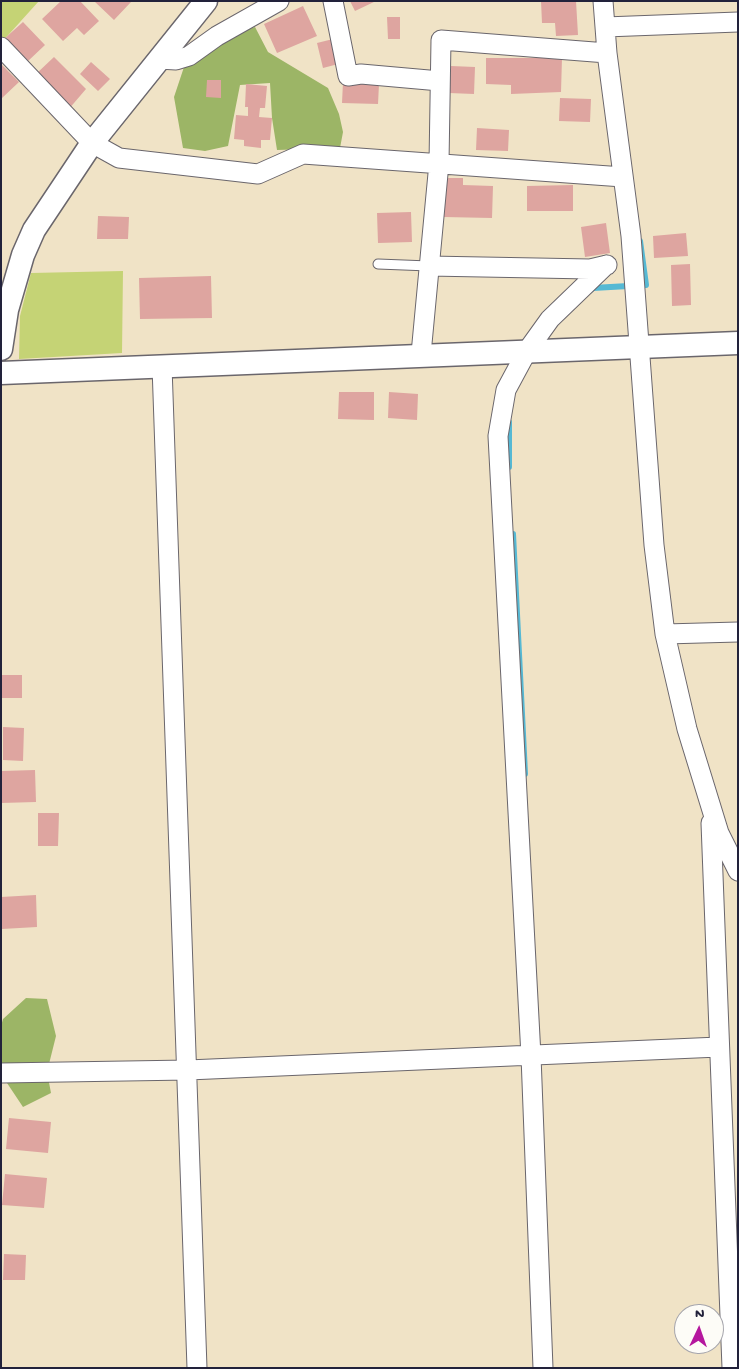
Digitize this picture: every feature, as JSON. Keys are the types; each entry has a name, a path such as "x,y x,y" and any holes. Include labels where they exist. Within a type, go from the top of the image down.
{"street":[{"path":"1,349 7,310 23,255 34,230 92,143 206,1"},
{"path":"159,59 176,60 189,56 217,36 279,1"},
{"path":"333,1 348,76 361,74 440,81"},
{"path":"603,1 607,53 633,265 654,545 665,634 688,729 710,804 719,833 738,871"},
{"path":"605,27 738,22"},
{"path":"421,354 439,163 441,40 607,53"},
{"path":"1,47 92,143 119,158 258,174 303,154 623,177"},
{"path":"429,266 590,269 606,264 633,265"},
{"path":"543,1368 531,1056 498,436 506,390 527,351 550,319 606,264"},
{"path":"1,373 421,354 639,348 738,343"},
{"path":"162,366 197,1368"},
{"path":"665,634 738,632"},
{"path":"710,804 732,1368"},
{"path":"1,1073 188,1070 720,1047"}],"lane":[{"path":"378,264 429,266"}],"green space":[{"path":"1,1 39,1 1,43"},
{"path":"255,27 268,52 328,88 339,114 343,132 340,148 277,150 272,118 270,83 240,85 228,146 205,151 183,148 174,97 185,64 218,47 237,32"},
{"path":"123,271 122,353 19,359 20,316 31,273"},
{"path":"26,998 47,999 56,1036 47,1072 51,1093 23,1107 1,1074 1,1026 3,1019"}],"building":[{"path":"61,1 80,1 99,21 84,35 77,28 63,41 42,19"},
{"path":"94,1 130,1 131,2 114,20"},
{"path":"350,1 376,1 355,11"},
{"path":"541,1 576,1 578,35 556,36 555,23 542,23"},
{"path":"303,6 317,36 277,53 264,24"},
{"path":"387,17 400,17 400,39 388,39"},
{"path":"23,22 45,45 27,62 4,39"},
{"path":"337,38 342,63 323,68 317,43"},
{"path":"54,57 86,89 68,110 36,74"},
{"path":"486,58 562,58 561,92 511,94 511,85 486,84"},
{"path":"91,62 110,79 98,91 80,74"},
{"path":"1,64 19,82 1,99"},
{"path":"451,66 475,67 474,94 449,93"},
{"path":"207,80 221,80 221,98 206,97"},
{"path":"343,82 379,84 378,104 342,103"},
{"path":"246,84 267,86 265,108 260,108 259,117 272,118 270,140 261,140 261,148 244,146 244,140 234,139 236,115 248,116 248,107 245,107"},
{"path":"560,98 591,99 590,122 559,121"},
{"path":"477,128 509,130 508,151 476,150"},
{"path":"445,178 463,178 463,185 493,186 492,218 444,217"},
{"path":"573,185 573,211 527,211 527,186"},
{"path":"411,212 412,242 378,243 377,213"},
{"path":"98,216 129,217 128,239 97,239"},
{"path":"606,223 610,253 585,257 581,227"},
{"path":"686,233 688,256 654,258 653,236"},
{"path":"690,264 691,305 672,306 671,265"},
{"path":"211,276 212,318 140,319 139,278"},
{"path":"339,392 374,392 374,420 338,419"},
{"path":"389,392 418,394 417,420 388,418"},
{"path":"1,675 22,675 22,698 1,698"},
{"path":"3,727 24,728 23,761 3,760"},
{"path":"35,770 36,802 1,803 1,771"},
{"path":"38,813 59,813 58,846 38,846"},
{"path":"36,895 37,927 2,929 1,897"},
{"path":"9,1118 51,1122 48,1153 6,1149"},
{"path":"5,1174 47,1178 44,1208 2,1205"},
{"path":"4,1254 26,1255 25,1280 3,1280"}],"waterway":[{"path":"589,291 593,288 646,285 640,241"},
{"path":"509,422 509,467"},
{"path":"513,534 525,774"}]}
